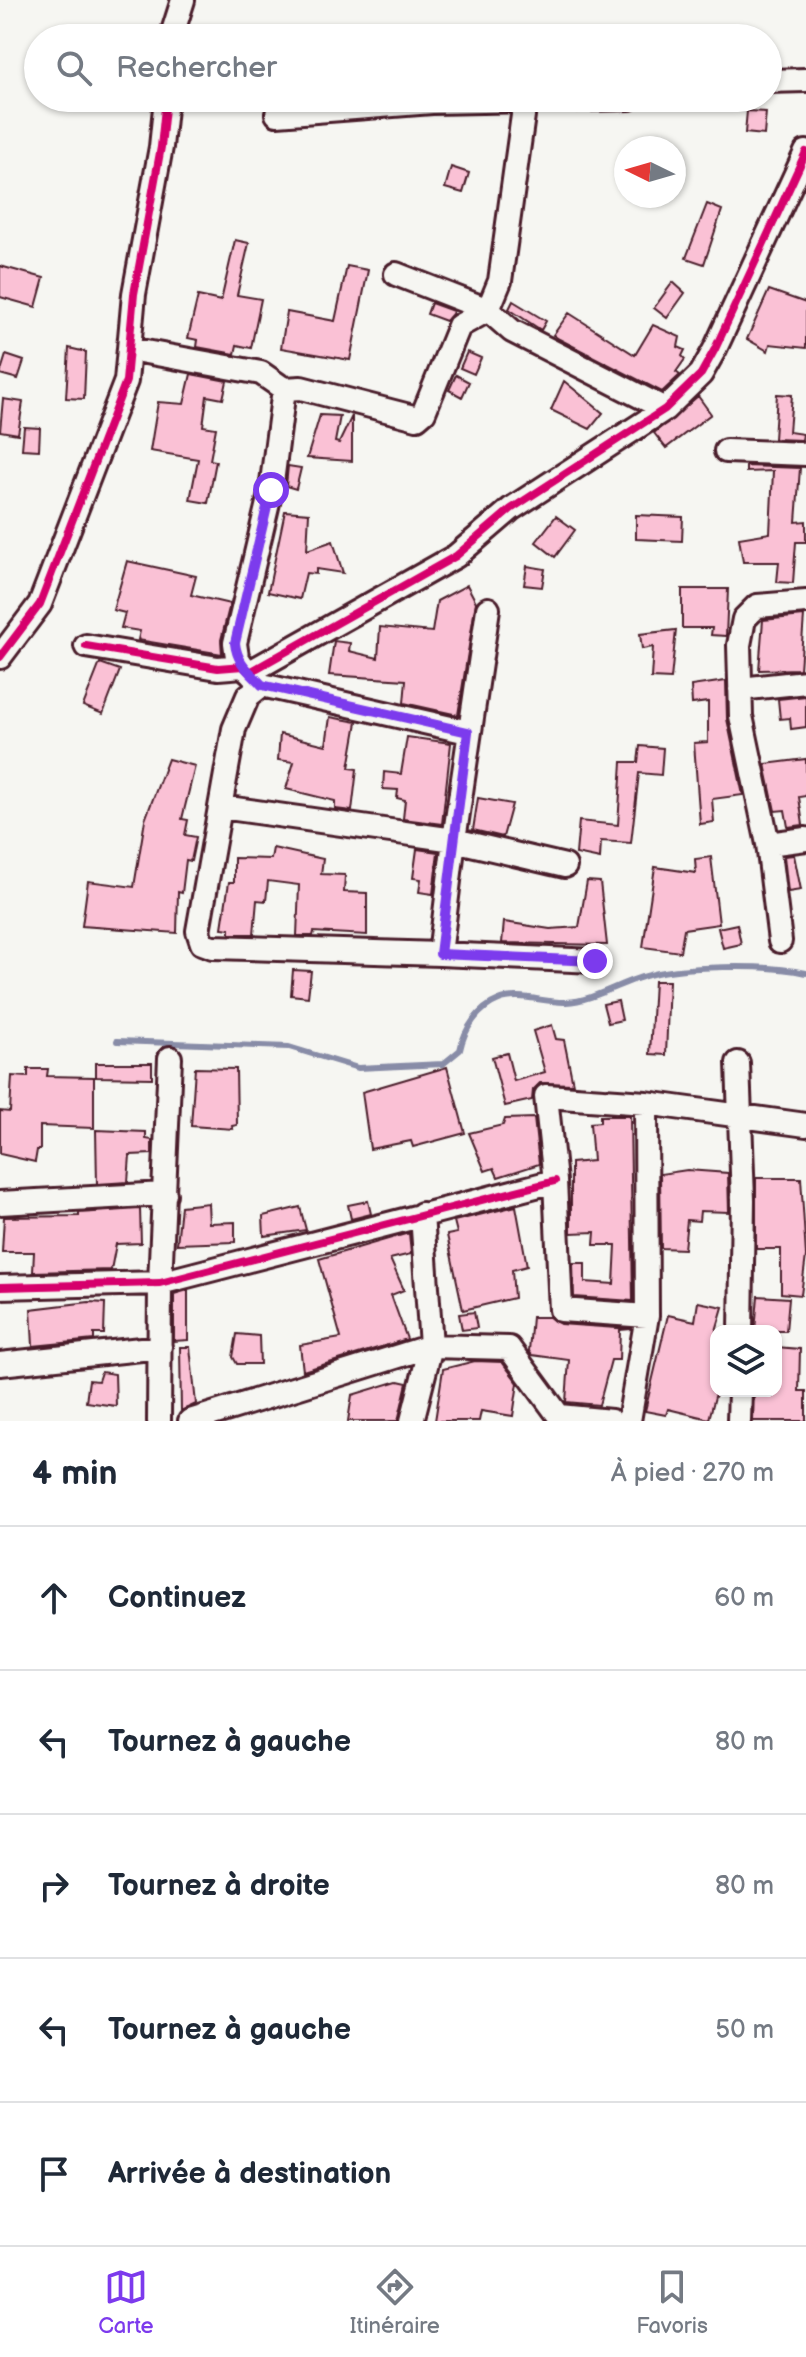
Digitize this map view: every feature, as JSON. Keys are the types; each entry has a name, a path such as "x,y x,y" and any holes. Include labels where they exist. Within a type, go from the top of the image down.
{"street":[{"path":"175,24 183,0"},
{"path":"782,81 806,80"},
{"path":"0,657 40,604 126,381 134,294 165,112"},
{"path":"277,114 303,112"},
{"path":"129,349 261,373 284,389 301,388 417,418 424,412 459,326 488,310 500,281 523,112"},
{"path":"595,961 213,947 202,943 198,931 234,729 248,696 252,674 456,556 511,509 665,409 701,374 806,152"},
{"path":"396,274 488,310 512,331 665,409"},
{"path":"252,674 237,657 235,643 271,490 284,389"},
{"path":"726,451 806,454"},
{"path":"780,941 768,844 741,716 739,645 744,619 757,606 806,602"},
{"path":"440,954 468,732 488,609"},
{"path":"86,646 252,674 468,732"},
{"path":"740,689 806,682"},
{"path":"221,807 454,840 565,866"},
{"path":"768,844 806,839"},
{"path":"159,1421 160,1283 170,1058"},
{"path":"738,1063 741,1325"},
{"path":"647,1316 561,1310 555,1181 546,1096 646,1103 806,1125"},
{"path":"629,1421 647,1316 646,1103"},
{"path":"0,1287 160,1283 555,1181"},
{"path":"0,1203 165,1194"},
{"path":"412,1421 431,1346 422,1214"},
{"path":"190,1421 431,1346 509,1348 559,1416 611,1421"},
{"path":"0,1364 160,1347"},
{"path":"739,1421 740,1397"}],"building":[{"path":"747,112 766,112 764,135 745,133"},
{"path":"451,167 469,173 463,193 445,188"},
{"path":"707,204 722,210 704,264 686,258"},
{"path":"235,240 249,243 237,295 261,299 251,348 237,345 235,354 197,347 198,340 188,338 198,296 221,301"},
{"path":"0,266 44,278 36,307 0,297"},
{"path":"347,266 368,270 350,360 281,348 287,312 335,321"},
{"path":"673,282 685,293 667,318 654,308"},
{"path":"769,290 806,303 806,348 770,344 768,351 747,339"},
{"path":"513,301 546,321 541,330 509,309"},
{"path":"431,303 453,311 452,314 446,321 427,314"},
{"path":"569,313 635,355 653,325 680,337 678,347 685,350 682,356 685,359 676,372 680,375 662,392 559,339 553,335"},
{"path":"69,348 86,352 84,399 66,398"},
{"path":"467,352 481,358 474,374 460,368"},
{"path":"6,355 24,361 18,379 0,374"},
{"path":"191,374 227,381 223,399 207,396 203,426 216,428 210,460 216,461 208,503 190,500 198,459 150,451 158,402 184,404"},
{"path":"456,375 469,382 462,397 449,390"},
{"path":"564,381 603,413 590,429 551,410"},
{"path":"777,394 792,395 789,432 803,434 802,440 774,439"},
{"path":"698,396 711,414 666,448 654,433"},
{"path":"3,399 23,402 18,434 0,431"},
{"path":"320,415 340,416 335,442 339,443 352,416 352,461 307,458"},
{"path":"24,427 40,428 39,450 22,449"},
{"path":"288,466 301,468 296,489 286,486"},
{"path":"746,466 800,468 796,522 806,521 806,542 796,542 793,583 777,582 779,562 743,562 739,538 770,533 773,471 746,472"},
{"path":"285,511 309,513 307,550 333,541 343,573 316,569 316,574 306,573 300,599 268,592"},
{"path":"636,515 683,517 682,541 636,539"},
{"path":"556,516 575,530 555,557 536,542"},
{"path":"127,561 196,576 191,595 230,604 221,640 222,654 138,640 140,631 121,628 125,613 113,610"},
{"path":"527,566 545,569 542,587 524,585"},
{"path":"467,585 476,602 458,715 404,703 406,680 329,675 334,641 350,643 349,651 378,658 380,627 432,632 437,601"},
{"path":"682,589 728,589 726,636 711,635 712,628 682,628"},
{"path":"804,616 800,669 759,670 763,620"},
{"path":"676,630 671,679 651,678 653,647 642,649 640,634"},
{"path":"100,663 120,670 103,714 83,706"},
{"path":"726,681 727,719 743,795 712,799 714,822 700,824 694,743 708,742 708,702 692,704 691,686"},
{"path":"806,696 806,727 791,729 790,718 780,719 778,699"},
{"path":"330,717 357,722 349,768 357,769 352,811 335,809 335,801 286,789 294,762 278,760 280,734 326,745"},
{"path":"407,737 451,743 442,824 403,819 405,800 397,798 398,790 383,789 384,772 401,774"},
{"path":"640,746 663,748 661,775 639,773 631,843 601,841 600,859 576,854 579,821 618,825 622,762 638,762"},
{"path":"168,759 195,766 182,819 188,820 185,835 196,837 191,861 186,860 182,893 178,892 177,933 82,926 88,881 134,887 145,820"},
{"path":"806,759 806,796 799,797 803,825 788,827 785,810 775,811 765,764"},
{"path":"478,798 512,804 503,837 473,830"},
{"path":"273,848 323,859 321,874 345,875 344,892 367,893 367,935 314,932 313,936 297,936 299,885 268,881 266,901 257,900 254,934 230,934 230,929 222,928 229,882 234,882 234,858 271,859"},
{"path":"417,849 438,852 433,894 419,892 421,879 413,878"},
{"path":"794,855 801,890 788,892 784,856"},
{"path":"711,857 719,924 684,929 680,952 643,947 655,867 696,873 695,859"},
{"path":"587,881 600,882 607,945 502,943 504,922 550,929 579,927"},
{"path":"737,924 741,944 723,948 718,928"},
{"path":"293,970 311,971 308,997 291,995"},
{"path":"654,981 669,981 666,1055 650,1054"},
{"path":"618,1001 622,1020 608,1023 603,1004"},
{"path":"552,1025 556,1039 564,1040 573,1084 540,1083 533,1090 532,1100 505,1106 492,1057 507,1053 514,1081 545,1072 533,1031"},
{"path":"96,1063 152,1063 152,1078 96,1077"},
{"path":"447,1067 465,1133 413,1147 411,1141 370,1149 362,1092"},
{"path":"195,1068 236,1069 237,1125 232,1126 233,1129 191,1126"},
{"path":"28,1069 48,1069 47,1076 94,1077 94,1128 40,1126 40,1150 37,1150 35,1162 0,1154 0,1111 10,1112 12,1076 28,1077"},
{"path":"600,1116 630,1116 633,1301 574,1297 573,1263 585,1263 585,1282 614,1284 616,1245 594,1245 595,1232 571,1233 571,1163 593,1161 590,1123 600,1122"},
{"path":"534,1118 539,1164 498,1177 494,1168 485,1171 469,1133 503,1125 505,1119"},
{"path":"96,1130 146,1132 146,1139 152,1140 152,1154 130,1155 128,1182 97,1184"},
{"path":"687,1170 728,1173 729,1212 700,1211 699,1221 687,1220 684,1249 661,1248 660,1174"},
{"path":"756,1178 801,1178 806,1256 801,1295 781,1293 781,1249 756,1249"},
{"path":"368,1201 371,1214 351,1219 348,1205"},
{"path":"208,1203 209,1223 235,1222 235,1242 177,1244 181,1206"},
{"path":"516,1206 527,1266 512,1270 514,1298 463,1310 447,1235 457,1233 454,1221"},
{"path":"300,1207 306,1230 264,1236 263,1216"},
{"path":"140,1209 141,1243 116,1244 111,1270 33,1272 34,1252 2,1252 4,1217 79,1216 79,1213"},
{"path":"409,1233 411,1254 390,1259 404,1290 391,1295 407,1339 303,1371 300,1345 341,1338 319,1259"},
{"path":"188,1290 188,1340 174,1341 174,1294"},
{"path":"758,1296 789,1298 786,1331 782,1331 782,1325 756,1325"},
{"path":"698,1302 723,1307 718,1325 710,1325 710,1397 715,1397 709,1419 668,1409 666,1415 645,1411 668,1315 695,1321"},
{"path":"105,1303 104,1334 94,1334 94,1340 33,1346 31,1309"},
{"path":"474,1312 477,1328 462,1330 459,1314"},
{"path":"532,1317 549,1317 560,1324 631,1329 620,1330 619,1360 611,1360 599,1405 566,1402 569,1360 532,1355 529,1351"},
{"path":"237,1334 259,1336 260,1364 237,1364 233,1357"},
{"path":"180,1347 190,1347 196,1404 181,1411"},
{"path":"782,1348 800,1349 799,1391 806,1391 806,1421 753,1421 754,1397 782,1397"},
{"path":"475,1361 502,1362 518,1383 513,1416 481,1411 479,1421 435,1421 443,1369"},
{"path":"101,1372 115,1374 116,1406 86,1402 89,1380 98,1381"},
{"path":"398,1381 407,1383 398,1421 348,1421 352,1395"}],"waterway":[{"path":"117,1041 289,1047 358,1068 443,1064 460,1050 478,1014 499,1000 523,997 576,1001 642,977 700,968 770,968 806,973"}],"cycle path":[{"path":"0,657 40,604 126,381 134,294 165,112"},
{"path":"86,646 218,668 243,666 250,672 456,556 511,509 665,409 701,374 806,152"},
{"path":"0,1287 160,1283 555,1181"}],"route":[{"path":"271,490 235,643 237,657 243,666 262,685 468,732 440,954 595,961"}]}
